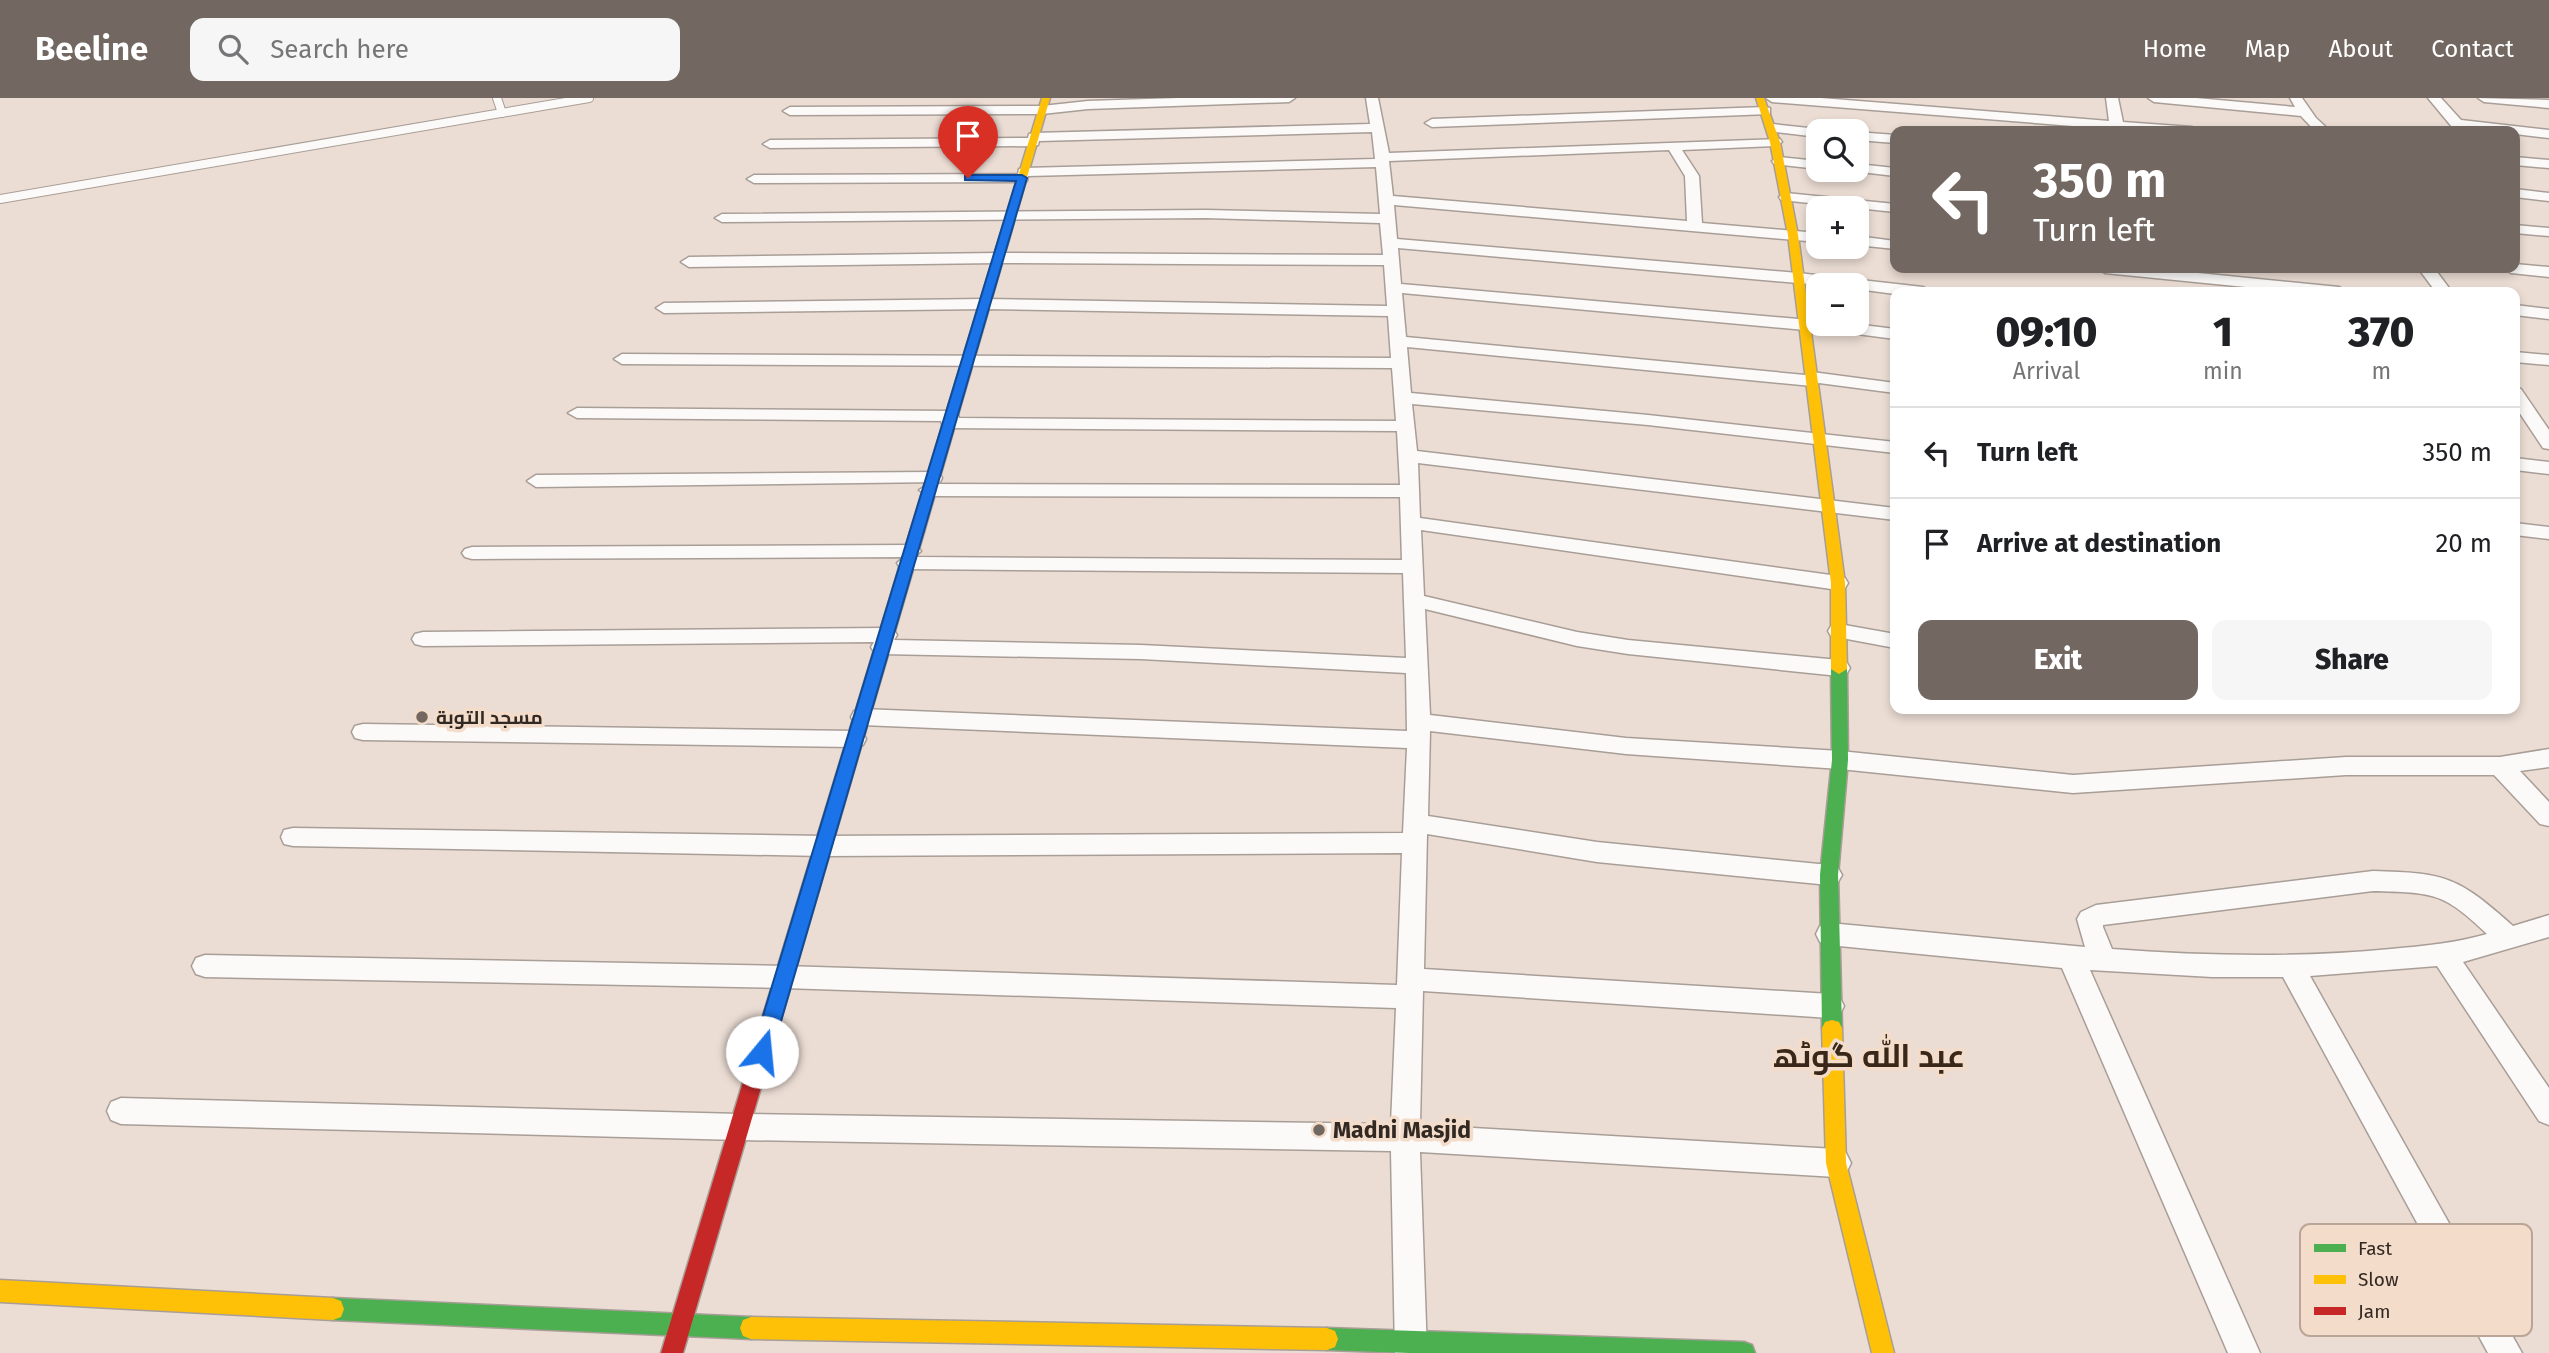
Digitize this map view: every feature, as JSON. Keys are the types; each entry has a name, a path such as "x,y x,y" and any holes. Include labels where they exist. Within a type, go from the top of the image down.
{"street":[{"path":"790,111 1289,98"},
{"path":"1372,98 1383,160 1404,398 1417,666 1418,731 1405,1138 1410,1347"},
{"path":"2112,98 2117,126"},
{"path":"2154,98 2305,112"},
{"path":"2296,98 2318,126"},
{"path":"2434,98 2457,124 2475,126"},
{"path":"2485,98 2548,101"},
{"path":"1765,102 1793,234 1838,583 1840,760 1829,875 1830,1006 1836,1163 1883,1353"},
{"path":"1432,123 1765,102 2078,126"},
{"path":"672,1353 1044,104"},
{"path":"770,144 1034,140 1378,128"},
{"path":"2520,131 2549,134"},
{"path":"754,179 1023,175 1383,160 1673,146 1806,134"},
{"path":"1869,137 1890,139"},
{"path":"1673,146 1692,176 1695,226"},
{"path":"1779,161 1806,164"},
{"path":"2520,161 2549,164"},
{"path":"1869,170 1890,172"},
{"path":"2520,194 2549,197"},
{"path":"1786,197 1890,207"},
{"path":"722,218 1387,210 1695,226 1806,236"},
{"path":"2520,229 2549,232"},
{"path":"1869,243 1890,245"},
{"path":"689,261 1391,252 1798,278 1890,288"},
{"path":"2520,269 2549,272"},
{"path":"2167,273 2294,287"},
{"path":"664,308 1395,300 1804,324 1890,333"},
{"path":"2520,311 2549,314"},
{"path":"622,359 968,360 1399,352 1812,379 1890,387"},
{"path":"2520,357 2549,360"},
{"path":"1404,398 1890,446"},
{"path":"2521,409 2549,412"},
{"path":"2521,409 2549,444"},
{"path":"577,413 1406,426"},
{"path":"1408,456 1890,514"},
{"path":"2520,465 2549,468"},
{"path":"536,481 1410,492"},
{"path":"1411,523 1838,583"},
{"path":"2520,529 2549,533"},
{"path":"472,553 909,557 1413,567"},
{"path":"1414,600 1577,639 1628,648 1839,668"},
{"path":"1839,631 1890,640"},
{"path":"423,639 884,641 1417,666"},
{"path":"363,732 858,728 1418,731 1840,760 2073,784 2346,766 2500,766 2549,758"},
{"path":"2500,766 2549,817"},
{"path":"293,837 823,846 1415,833 1829,875"},
{"path":"2102,960 2090,928 2090,919 2096,915 2374,881 2410,882 2443,887 2461,897 2508,937"},
{"path":"1829,934 2071,958 2291,967 2444,955 2549,926"},
{"path":"2444,955 2549,1112"},
{"path":"2071,958 2244,1353"},
{"path":"205,966 1410,988 1830,1006"},
{"path":"2291,967 2433,1224"},
{"path":"121,1111 740,1127 1405,1138 1836,1163"},
{"path":"0,1291 680,1326 1410,1347 1744,1353"},
{"path":"2496,1336 2505,1353"}],"lane":[{"path":"497,98 502,113"},
{"path":"0,199 589,98"}],"traffic: fast":[{"path":"810,890 917,532"},
{"path":"1832,1028 1829,875 1840,760 1839,669"},
{"path":"333,1309 751,1328"},
{"path":"1327,1339 1744,1353"}],"traffic: slow":[{"path":"917,532 1046,98"},
{"path":"1760,98 1775,142 1793,235 1838,583 1839,669"},
{"path":"1832,1028 1836,1163 1883,1353"},
{"path":"0,1291 333,1309"},
{"path":"751,1328 1327,1339"}],"traffic: jam":[{"path":"672,1353 810,890"}],"place":[{"name":"مسجد التوبة","path":"422,717"},
{"name":"Madni Masjid","path":"1319,1130"}],"district":[{"name":"عبد الله گوٹھ","path":"1869,1056"}],"route":[{"path":"762,1052 1022,178 968,178"}]}
